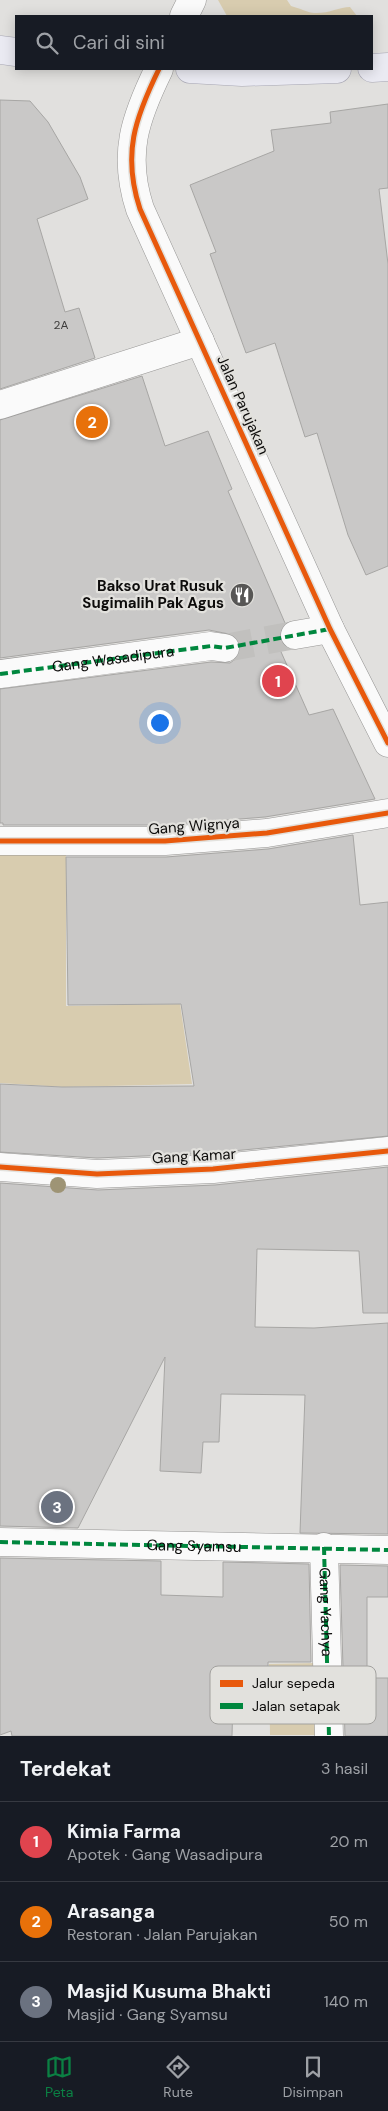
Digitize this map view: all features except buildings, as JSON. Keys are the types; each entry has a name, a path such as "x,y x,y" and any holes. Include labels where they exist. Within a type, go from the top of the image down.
{"main road":[{"path":"0,50 15,52"},
{"path":"373,68 388,67"},
{"path":"207,70 242,72 306,70"}],"street":[{"path":"184,15 192,0"},
{"name":"Jalan Parujakan","path":"158,70 140,108 132,141 135,193 140,209 330,629 388,743"},
{"path":"0,405 200,341"},
{"path":"295,635 330,629"},
{"name":"Gang Wasadipura","path":"0,674 211,646 225,648"},
{"name":"Gang Wignya","path":"0,841 112,843 174,840 267,833 388,813"},
{"name":"Gang Kamar","path":"0,1167 97,1174 213,1169 388,1151"},
{"name":"Gang Syamsu","path":"0,1542 324,1547 388,1550"},
{"name":"Gang Yachya","path":"324,1547 327,1666"}],"shaded area":[{"path":"218,0 287,0 291,6 309,12 324,12 350,7 356,15 226,15"},
{"path":"0,850 66,851 66,1006 180,1004 192,1084 63,1087 0,1083"},
{"path":"318,1663 318,1666 269,1666 269,1664"},
{"path":"270,1724 319,1724 319,1735 270,1735"}],"tunnel":[{"path":"225,648 295,635"}],"marked path":[{"path":"0,674 211,646 225,648 330,629"},
{"path":"0,1542 388,1550"},
{"path":"324,1547 327,1666"},
{"path":"329,1724 329,1736"}],"cycle path":[{"path":"159,70 143,104 134,137 132,171 140,209 330,629 388,743"},
{"path":"0,841 165,841 267,833 388,813"},
{"path":"0,1167 97,1174 213,1169 388,1151"}],"place":[{"name":"Arasanga","path":"92,422"},
{"name":"Bakso Urat Rusuk Sugimalih Pak Agus","path":"242,595"},
{"name":"Kimia Farma","path":"278,681"},
{"name":"Masjid Kusuma Bhakti","path":"57,1507"}]}
